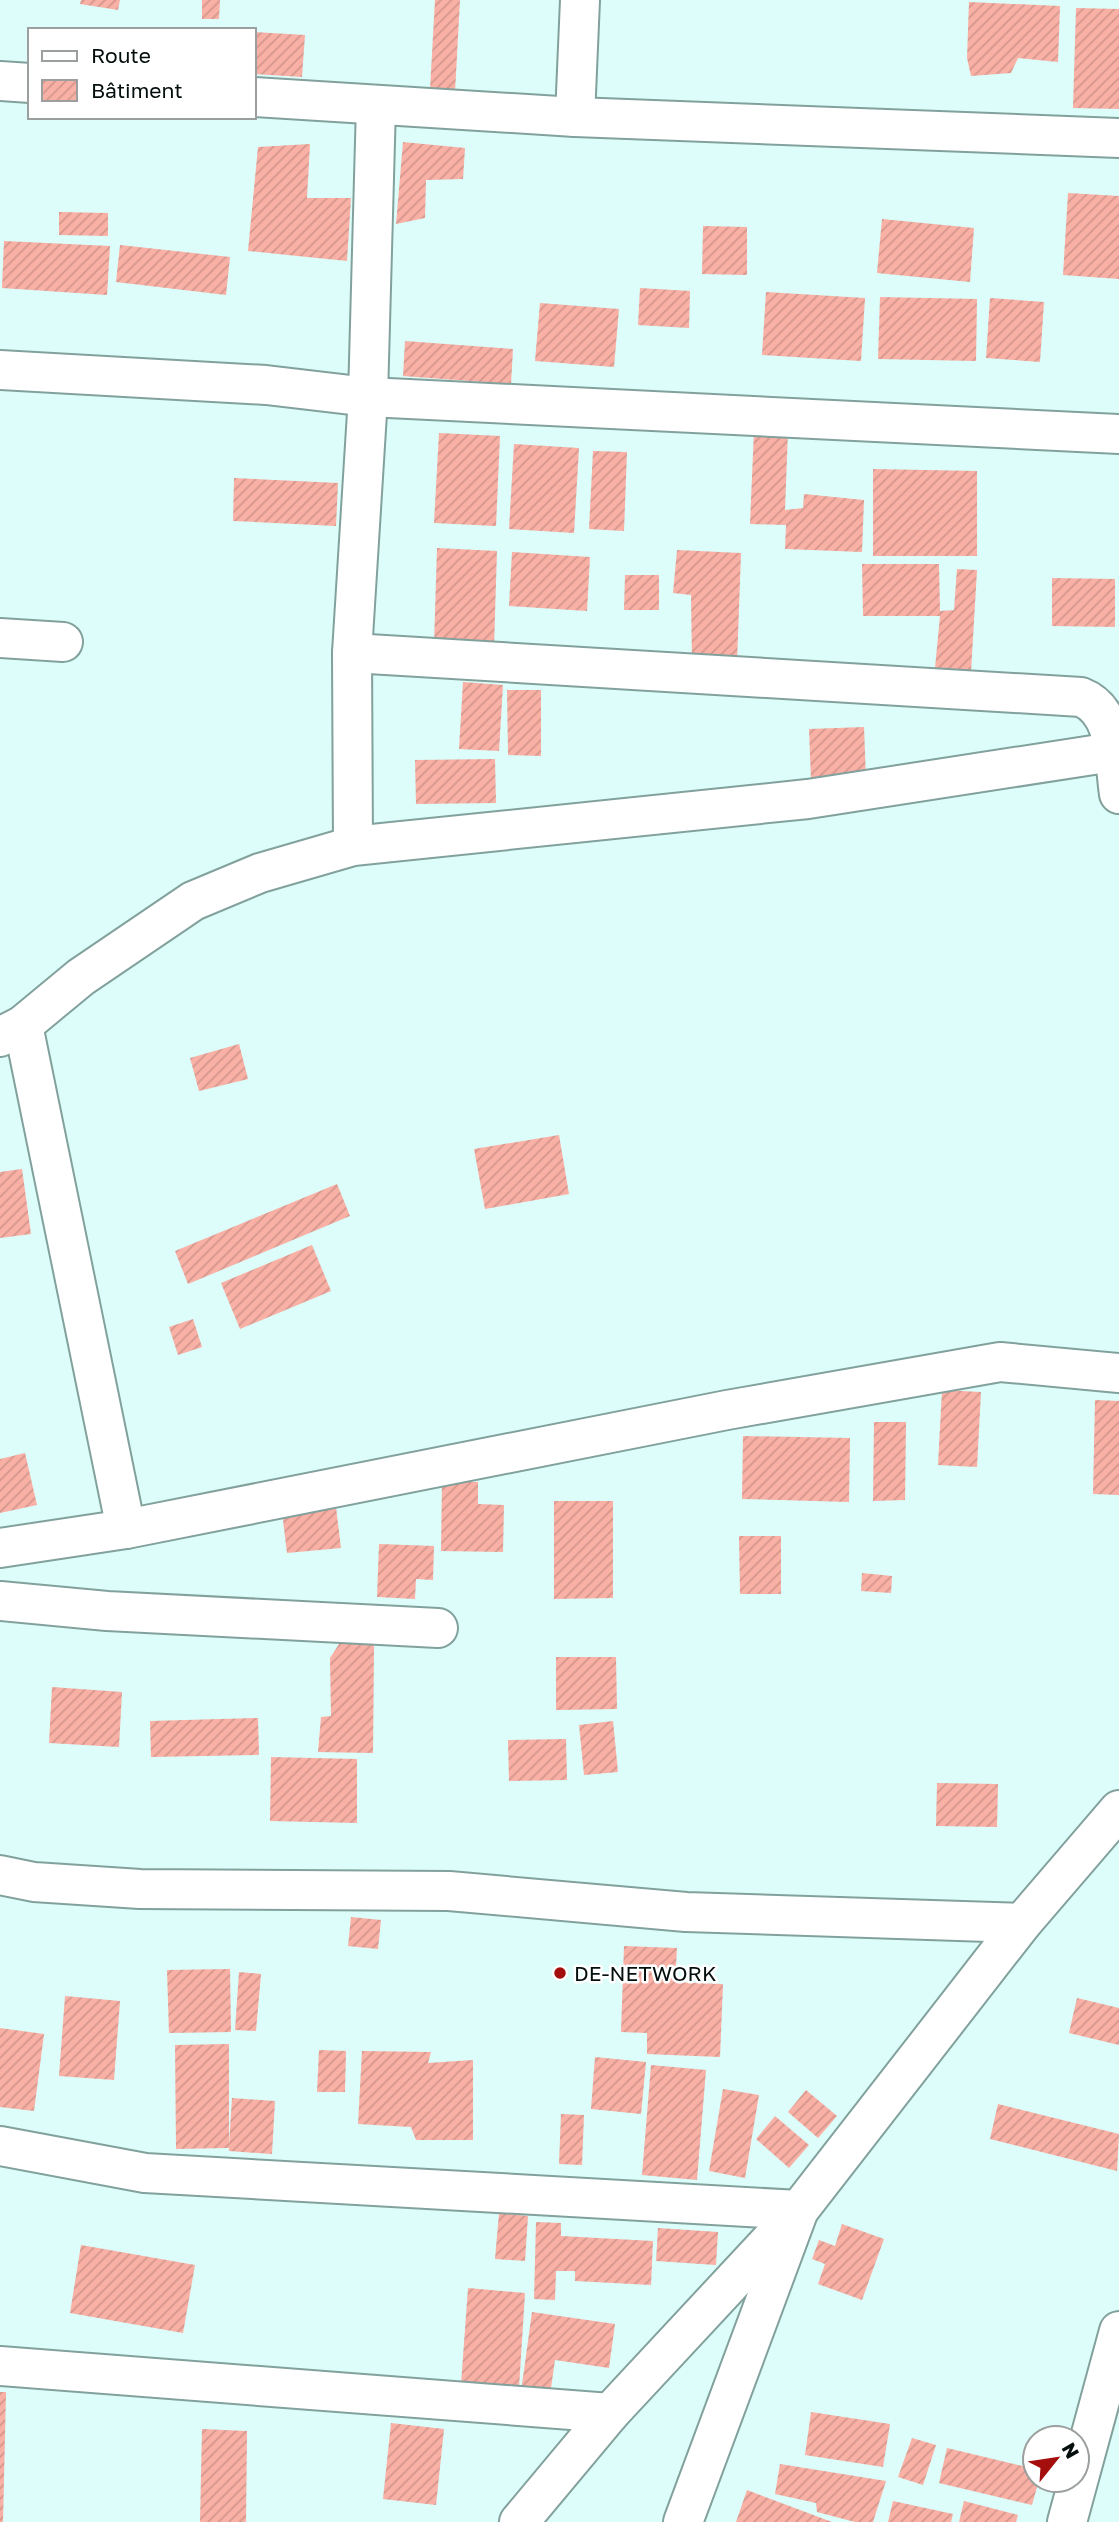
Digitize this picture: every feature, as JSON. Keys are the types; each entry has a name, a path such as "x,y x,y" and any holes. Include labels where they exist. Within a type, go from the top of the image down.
{"street":[{"path":"575,117 580,0"},
{"path":"0,81 28,83"},
{"path":"256,97 575,117 1119,138"},
{"path":"353,846 352,653 368,397 376,105"},
{"path":"0,370 267,385 368,397 1119,434"},
{"path":"0,638 63,642"},
{"path":"352,653 1080,697 1093,702 1101,710 1116,751 1119,794"},
{"path":"126,1529 12,1031 81,977 193,901 260,873 353,846 808,799 1116,751"},
{"path":"0,1548 126,1529 727,1410 1000,1362 1119,1373"},
{"path":"0,1601 107,1611 438,1628"},
{"path":"519,2522 610,2413 799,2210 1022,1923 1119,1810"},
{"path":"0,1875 34,1882 140,1889 449,1891 685,1912 1022,1923"},
{"path":"0,2146 145,2173 799,2210"},
{"path":"683,2522 799,2210"},
{"path":"1066,2522 1119,2331"},
{"path":"0,2366 610,2413"}],"building":[{"path":"81,0 120,0 118,10 80,4"},
{"path":"202,0 220,0 219,19 202,19"},
{"path":"435,0 460,0 455,92 430,90"},
{"path":"969,2 1060,6 1058,62 1018,58 1011,73 971,76 967,58"},
{"path":"1076,8 1119,9 1119,109 1073,108"},
{"path":"256,32 305,35 302,77 256,74"},
{"path":"403,142 465,148 463,179 426,180 425,218 396,224"},
{"path":"310,144 307,198 351,198 347,261 248,251 258,147"},
{"path":"1068,193 1119,196 1119,279 1063,275"},
{"path":"59,212 108,213 108,236 59,235"},
{"path":"882,219 974,228 970,282 877,273"},
{"path":"703,226 747,227 747,275 702,274"},
{"path":"4,241 110,246 107,295 2,288"},
{"path":"120,245 230,257 226,295 116,282"},
{"path":"640,288 690,291 689,328 638,325"},
{"path":"766,292 865,298 861,361 762,355"},
{"path":"880,297 977,299 976,361 878,359"},
{"path":"990,298 1044,302 1040,362 986,358"},
{"path":"540,303 619,309 614,367 535,361"},
{"path":"405,341 513,349 511,384 403,376"},
{"path":"754,430 788,431 785,510 803,508 804,494 864,500 862,552 785,549 786,525 750,524"},
{"path":"439,433 500,436 496,526 434,523"},
{"path":"514,444 579,448 574,533 509,529"},
{"path":"593,451 627,452 624,531 589,529"},
{"path":"873,469 977,471 977,556 873,556"},
{"path":"234,478 338,483 336,526 233,521"},
{"path":"437,548 497,551 494,646 434,644"},
{"path":"677,550 741,553 737,663 692,663 691,595 673,593"},
{"path":"512,552 590,557 587,611 509,606"},
{"path":"862,564 939,564 940,611 954,610 957,569 977,570 971,672 935,668 940,616 863,616"},
{"path":"625,575 659,575 659,610 624,610"},
{"path":"1052,578 1115,579 1115,627 1052,626"},
{"path":"463,682 503,685 499,751 459,749"},
{"path":"507,690 541,690 541,756 508,755"},
{"path":"864,727 866,779 811,780 809,729"},
{"path":"495,759 496,803 416,804 415,760"},
{"path":"239,1044 248,1079 199,1091 190,1058"},
{"path":"559,1135 569,1194 485,1209 474,1149"},
{"path":"22,1169 31,1234 0,1238 0,1172"},
{"path":"337,1184 350,1216 188,1284 175,1251"},
{"path":"312,1245 331,1291 240,1329 221,1283"},
{"path":"193,1319 202,1347 178,1355 169,1327"},
{"path":"942,1390 981,1392 977,1467 938,1465"},
{"path":"1095,1400 1119,1401 1119,1495 1093,1494"},
{"path":"874,1422 906,1422 905,1500 873,1501"},
{"path":"743,1436 850,1438 849,1502 742,1499"},
{"path":"25,1453 37,1505 0,1513 0,1459"},
{"path":"442,1481 478,1482 478,1504 504,1505 503,1552 441,1551"},
{"path":"554,1501 613,1501 613,1598 554,1599"},
{"path":"336,1507 341,1548 287,1553 282,1512"},
{"path":"739,1536 781,1536 781,1594 740,1594"},
{"path":"379,1544 434,1546 433,1580 416,1579 415,1599 377,1597"},
{"path":"862,1573 892,1576 891,1593 861,1591"},
{"path":"341,1641 374,1645 373,1753 318,1752 321,1717 331,1716 330,1658"},
{"path":"556,1657 616,1657 617,1709 556,1710"},
{"path":"52,1687 122,1692 119,1747 49,1743"},
{"path":"258,1718 259,1755 151,1757 150,1721"},
{"path":"613,1721 618,1772 584,1775 579,1725"},
{"path":"566,1739 567,1780 509,1781 508,1740"},
{"path":"271,1757 357,1759 357,1823 270,1821"},
{"path":"937,1783 998,1784 997,1827 936,1826"},
{"path":"351,1917 381,1920 378,1949 348,1946"},
{"path":"624,1946 677,1948 675,1982 723,1984 720,2057 647,2054 647,2033 621,2032"},
{"path":"230,1969 231,2032 169,2033 167,1970"},
{"path":"239,1972 261,1974 256,2031 235,2030"},
{"path":"65,1996 120,2001 114,2080 59,2076"},
{"path":"1077,1998 1119,2008 1119,2045 1069,2033"},
{"path":"0,2028 44,2034 34,2111 0,2107"},
{"path":"229,2044 229,2145 232,2098 275,2101 272,2154 229,2151 229,2148 176,2149 175,2045"},
{"path":"319,2050 346,2051 345,2092 317,2092"},
{"path":"362,2051 431,2052 428,2063 473,2060 473,2140 416,2140 411,2127 358,2124"},
{"path":"595,2057 646,2062 641,2114 591,2109"},
{"path":"651,2065 706,2070 697,2180 642,2175"},
{"path":"723,2089 759,2095 745,2178 709,2171"},
{"path":"806,2090 837,2116 818,2138 788,2112"},
{"path":"998,2104 1119,2134 1117,2171 990,2139"},
{"path":"561,2114 584,2115 582,2165 559,2164"},
{"path":"775,2116 809,2145 789,2168 756,2139"},
{"path":"499,2213 528,2216 525,2261 495,2259"},
{"path":"536,2222 561,2223 561,2236 653,2241 651,2285 575,2281 575,2271 556,2271 555,2300 534,2299"},
{"path":"842,2224 884,2239 862,2300 818,2284 825,2264 812,2259 819,2240 835,2246"},
{"path":"658,2228 718,2232 716,2265 656,2261"},
{"path":"81,2245 195,2265 183,2333 70,2313"},
{"path":"468,2288 525,2293 519,2388 461,2384"},
{"path":"532,2312 615,2324 609,2368 555,2360 549,2402 520,2399"},
{"path":"0,2392 6,2392 3,2522 0,2522"},
{"path":"811,2412 890,2424 883,2467 805,2455"},
{"path":"391,2423 444,2429 436,2505 383,2499"},
{"path":"202,2429 247,2431 246,2522 200,2522"},
{"path":"912,2438 936,2445 923,2485 898,2477"},
{"path":"947,2448 1021,2466 1021,2494 1035,2494 1032,2505 939,2483"},
{"path":"780,2464 886,2481 873,2522 855,2522 817,2512 816,2503 775,2494"},
{"path":"747,2490 832,2522 736,2522"},
{"path":"893,2501 953,2514 951,2522 888,2522"},
{"path":"964,2501 1018,2515 1016,2522 959,2522"}],"place":[{"name":"DE-NETWORK","path":"560,1973"}]}
